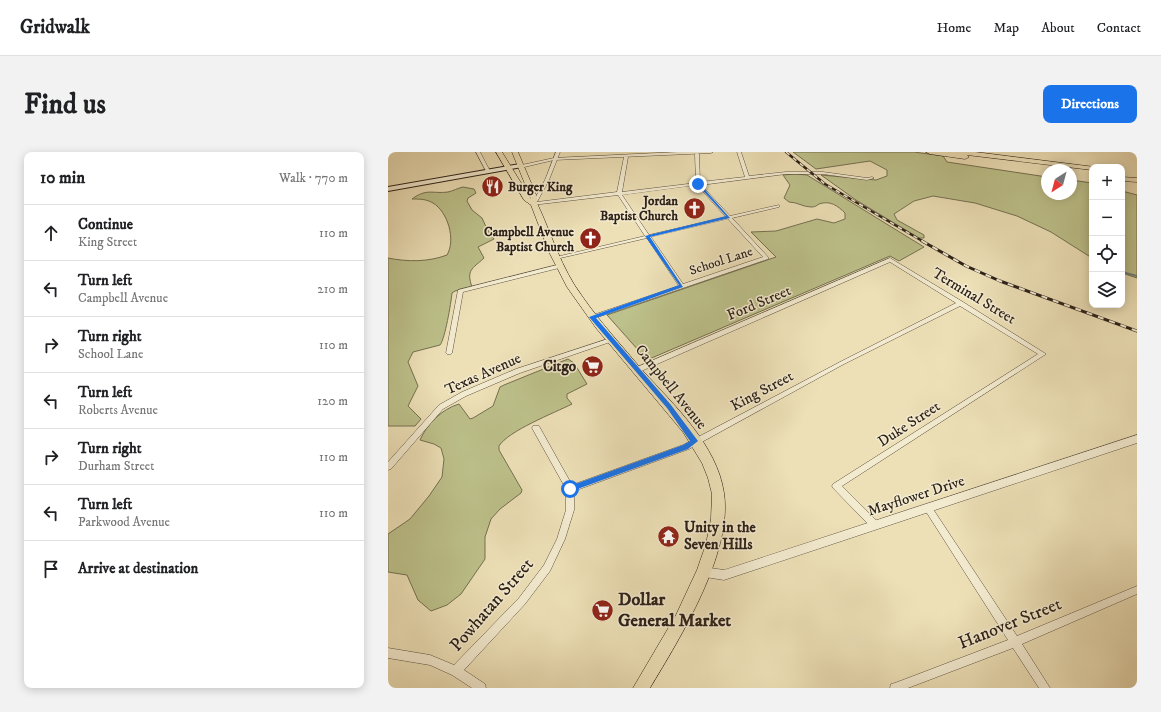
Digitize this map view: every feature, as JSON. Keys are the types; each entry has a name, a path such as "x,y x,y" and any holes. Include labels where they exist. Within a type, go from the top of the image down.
{"highway":[{"path":"930,152 1041,168"},
{"path":"957,152 1089,168"},
{"path":"1125,171 1137,173"},
{"path":"1077,173 1089,175"},
{"path":"1125,179 1137,180"}],"main road":[{"name":"Campbell Avenue","path":"500,152 528,200 534,204"},
{"name":"Campbell Avenue","path":"515,152 534,198 534,204 569,284 592,317 669,407 695,441 712,470 718,493 716,526 703,572 676,629 641,688"},
{"path":"388,188 520,166"}],"street":[{"path":"478,152 488,171"},
{"path":"534,204 547,180 558,152"},
{"path":"520,166 554,160 697,154 711,152"},
{"path":"739,152 747,178"},
{"path":"697,154 698,184 729,217"},
{"path":"626,157 619,194 682,286"},
{"path":"534,204 800,173 823,173 867,179 872,178"},
{"path":"449,353 460,292 648,236 777,206"},
{"name":"School Lane","path":"592,317 766,258 729,217"},
{"name":"Terminal Street","path":"890,260 1043,354"},
{"name":"Ford Street","path":"637,370 890,260"},
{"name":"King Street","path":"570,489 686,447 961,303"},
{"name":"Texas Avenue","path":"388,468 441,407 458,397 518,372 611,340"},
{"name":"Duke Street","path":"875,525 836,486 1043,354"},
{"name":"Powhatan Street","path":"456,671 522,601 547,568 561,539 570,510 570,489 536,428"},
{"name":"Mayflower Drive","path":"703,572 724,574 1137,439"},
{"path":"928,508 1046,688"},
{"name":"Hanover Street","path":"895,688 1015,642 1137,590"},
{"path":"388,653 430,660 456,671 481,688"}],"green space":[{"path":"793,152 914,152 943,156 947,162 1041,176 1041,200 1077,200 1077,181 1089,183 1089,256 1051,232 1017,216 975,203 933,196 914,201 894,214 897,220 924,235 924,238 919,238 856,200 821,175 876,180 887,176 887,170 870,161 816,169"},
{"path":"783,175 807,175 924,247 899,261 890,256 647,360 607,315 776,257 751,232 776,231 817,219 834,223 845,219 845,213 834,204 823,203 814,207 808,207 789,202 784,198 790,185"},
{"path":"463,187 474,189 476,193 468,198 467,201 472,210 482,218 494,239 478,247 484,258 471,270 470,281 472,287 452,293 446,329 440,345 413,352 408,362 418,386 408,406 421,419 415,426 388,426 388,258 418,261 447,255 451,242 449,227 443,213 433,203 412,199 426,192 448,192"},
{"path":"1125,192 1137,195 1137,278 1125,274"},
{"path":"568,359 574,363 587,384 567,394 567,398 572,404 521,428 504,440 499,446 499,450 522,490 521,493 500,509 491,519 485,537 485,559 461,594 447,605 431,611 418,600 407,575 388,572 388,534 410,519 442,477 444,459 441,448 434,444 420,440 423,434 431,423 447,409 459,404 470,419 473,418 493,406 500,387"}],"waterway":[{"path":"1125,273 1137,276"}],"railway":[{"path":"786,152 825,184 924,242"},
{"path":"922,241 966,266 1000,281 1137,331"}],"place":[{"name":"Burger King","path":"493,187"},
{"name":"Jordan Baptist Church","path":"694,208"},
{"name":"Campbell Avenue Baptist Church","path":"590,239"},
{"name":"Citgo","path":"592,366"},
{"name":"Unity in the Seven Hills","path":"668,536"},
{"name":"Dollar General Market","path":"602,610"}],"route":[{"path":"570,489 686,447 695,441 669,407 592,317 682,286 648,236 729,217 698,184"}]}
